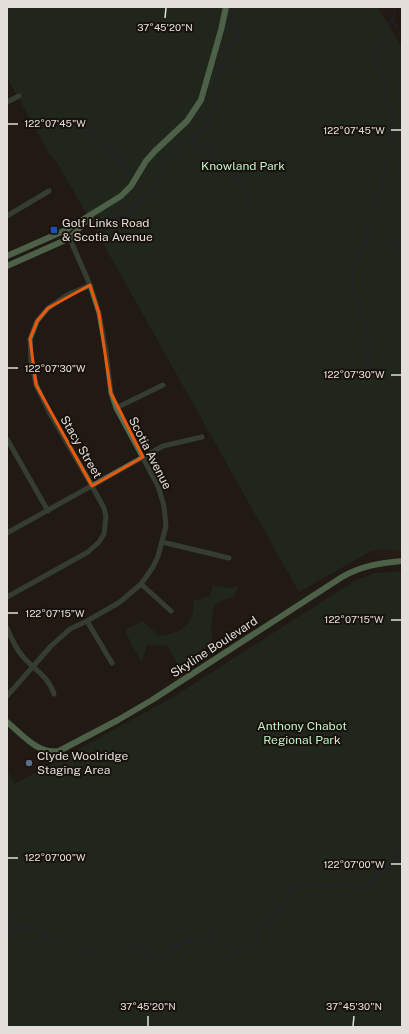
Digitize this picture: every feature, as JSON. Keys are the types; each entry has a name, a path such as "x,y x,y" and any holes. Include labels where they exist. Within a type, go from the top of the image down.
{"main road":[{"path":"7,256 66,230 121,196 131,186 146,161 187,121 201,100 226,7"},
{"path":"7,266 70,238 93,213"},
{"name":"Skyline Boulevard","path":"7,722 38,748 49,752 59,751 135,710 350,573 370,565 402,562"}],"street":[{"path":"7,102 18,96"},
{"path":"7,216 49,191"},
{"name":"Scotia Avenue","path":"7,696 51,646 70,629 120,602 141,584 153,567 158,556 166,526 164,506 158,486 116,408 111,393 99,313 90,285 66,230"},
{"name":"Stacy Street","path":"7,597 88,552 99,542 104,534 106,517 104,508 49,412 36,385 31,362 30,340 37,322 48,308 67,295 90,285"},
{"path":"116,408 163,385"},
{"path":"7,533 163,446 202,437"},
{"path":"7,439 48,511"},
{"path":"162,542 229,558"},
{"path":"141,584 171,610"},
{"path":"87,621 112,663"},
{"path":"7,628 16,647 24,658 46,678 52,686 54,694"}],"highlighted area":[{"path":"90,285 99,313 111,393 143,457 92,486 36,385 30,339 37,321 48,308"}],"shaded area":[{"path":"402,528 402,557 378,559 373,544"}],"green space":[{"name":"Knowland Park","path":"7,7 377,7 402,47 402,551 384,549 369,552 299,592 77,197 58,164 50,155 7,77"},
{"name":"Anthony Chabot Regional Park","path":"402,571 402,1027 7,1027 7,771 15,784 175,696 356,580 376,573"},
{"path":"213,585 231,588 239,586 233,597 221,601 214,606 211,625 212,640 210,645 178,665 168,646 147,645 142,661 133,648 125,630 143,621 159,636 174,633 180,630 189,622 192,616 193,601 210,596"}],"waterway":[{"path":"99,225 123,216 157,185 165,160 177,150 182,142 190,144 209,121 208,114 214,103 214,86 220,66 228,65 226,55 230,45 235,43 238,34 233,27 232,15 234,13 234,7"},
{"path":"391,154 394,131 392,125 394,117 390,105 386,101 384,77 378,71 377,57 374,52 385,38 387,24 392,21 395,7"},
{"path":"392,21 398,27"},
{"path":"91,129 98,141 114,153 126,167 126,170 132,172"},
{"path":"194,140 205,148 224,169 229,169 243,184 249,203"},
{"path":"391,154 402,162"},
{"path":"368,369 368,340 363,319 353,295 352,269 358,262 358,250 365,242 363,235 370,223 373,212 376,210 376,199 379,194 387,161 391,154"},
{"path":"389,237 402,249"},
{"path":"7,930 10,927 19,929 29,926 41,935 46,936 48,939 74,938 77,940 77,945 83,953 97,949 109,941 115,941 124,948 136,945 143,950 147,958 159,959 172,948 191,938 207,940 213,936 216,936 218,939 217,947 219,956 225,958 250,946 256,939 258,926 266,926 285,905 292,887 301,884 326,885 334,883 366,886 398,851 402,851"}],"place":[{"name":"Golf Links Road & Scotia Avenue","path":"54,230"},
{"name":"Clyde Woolridge Staging Area","path":"29,763"}]}
